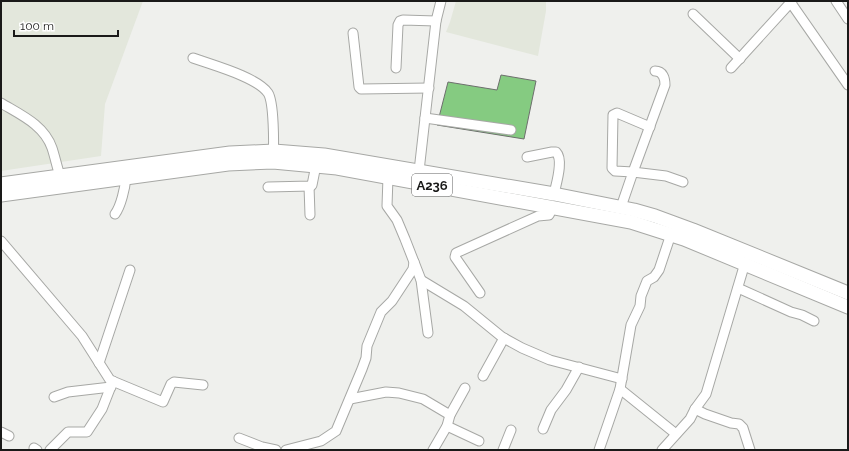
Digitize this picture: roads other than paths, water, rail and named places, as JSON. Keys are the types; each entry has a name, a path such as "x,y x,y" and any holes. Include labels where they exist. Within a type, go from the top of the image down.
{"highway":[{"name":"A236","path":"1,184 251,151 273,157 388,177 632,216 655,216 848,293"},
{"name":"A236","path":"1,195 273,157 324,155 419,171 553,203 621,207 632,216 671,234 745,263 848,307"}],"street":[{"path":"419,171 436,21 441,1"},
{"path":"836,1 848,19"},
{"path":"731,68 792,2 848,85"},
{"path":"693,14 740,58"},
{"path":"396,68 398,25 400,21 436,21"},
{"path":"353,33 359,87 361,89 429,88"},
{"path":"193,58 250,79 268,93 272,103 273,157"},
{"path":"621,207 665,85 661,72 655,70"},
{"path":"1,103 31,120 40,130 52,148 60,176"},
{"path":"650,127 617,113 613,115 612,168 615,171 666,176 683,182"},
{"path":"425,118 511,130"},
{"path":"480,293 455,257 456,253 538,216 549,215 553,203 560,161 559,156 556,152 552,152 527,158"},
{"path":"310,215 309,186 312,185 316,165"},
{"path":"115,214 119,209 125,190 126,177"},
{"path":"388,177 387,206 397,220 422,280 428,332"},
{"path":"268,187 309,186"},
{"path":"599,450 620,389 631,326 640,306 641,296 647,281 654,277 659,270 671,234"},
{"path":"1,241 82,336 112,384 102,409 87,432 68,432 50,450"},
{"path":"286,450 321,442 336,431 366,358 367,346 381,312 392,301 413,269 414,262"},
{"path":"662,450 690,420 695,409 706,394 745,263"},
{"path":"99,363 130,270"},
{"path":"422,280 464,306 504,338 522,348 550,360 622,379"},
{"path":"738,288 814,321"},
{"path":"483,376 504,338"},
{"path":"543,429 551,410 566,390 579,367"},
{"path":"54,397 68,392 112,384 163,402 171,384 174,382 203,385"},
{"path":"433,450 447,426 450,415 464,388"},
{"path":"620,389 676,434"},
{"path":"350,399 386,392 399,393 423,399 450,415"},
{"path":"695,409 731,423 739,424 743,428 750,450"},
{"path":"447,426 479,441"},
{"path":"503,450 511,430"},
{"path":"239,438 262,447 276,450"}]}
